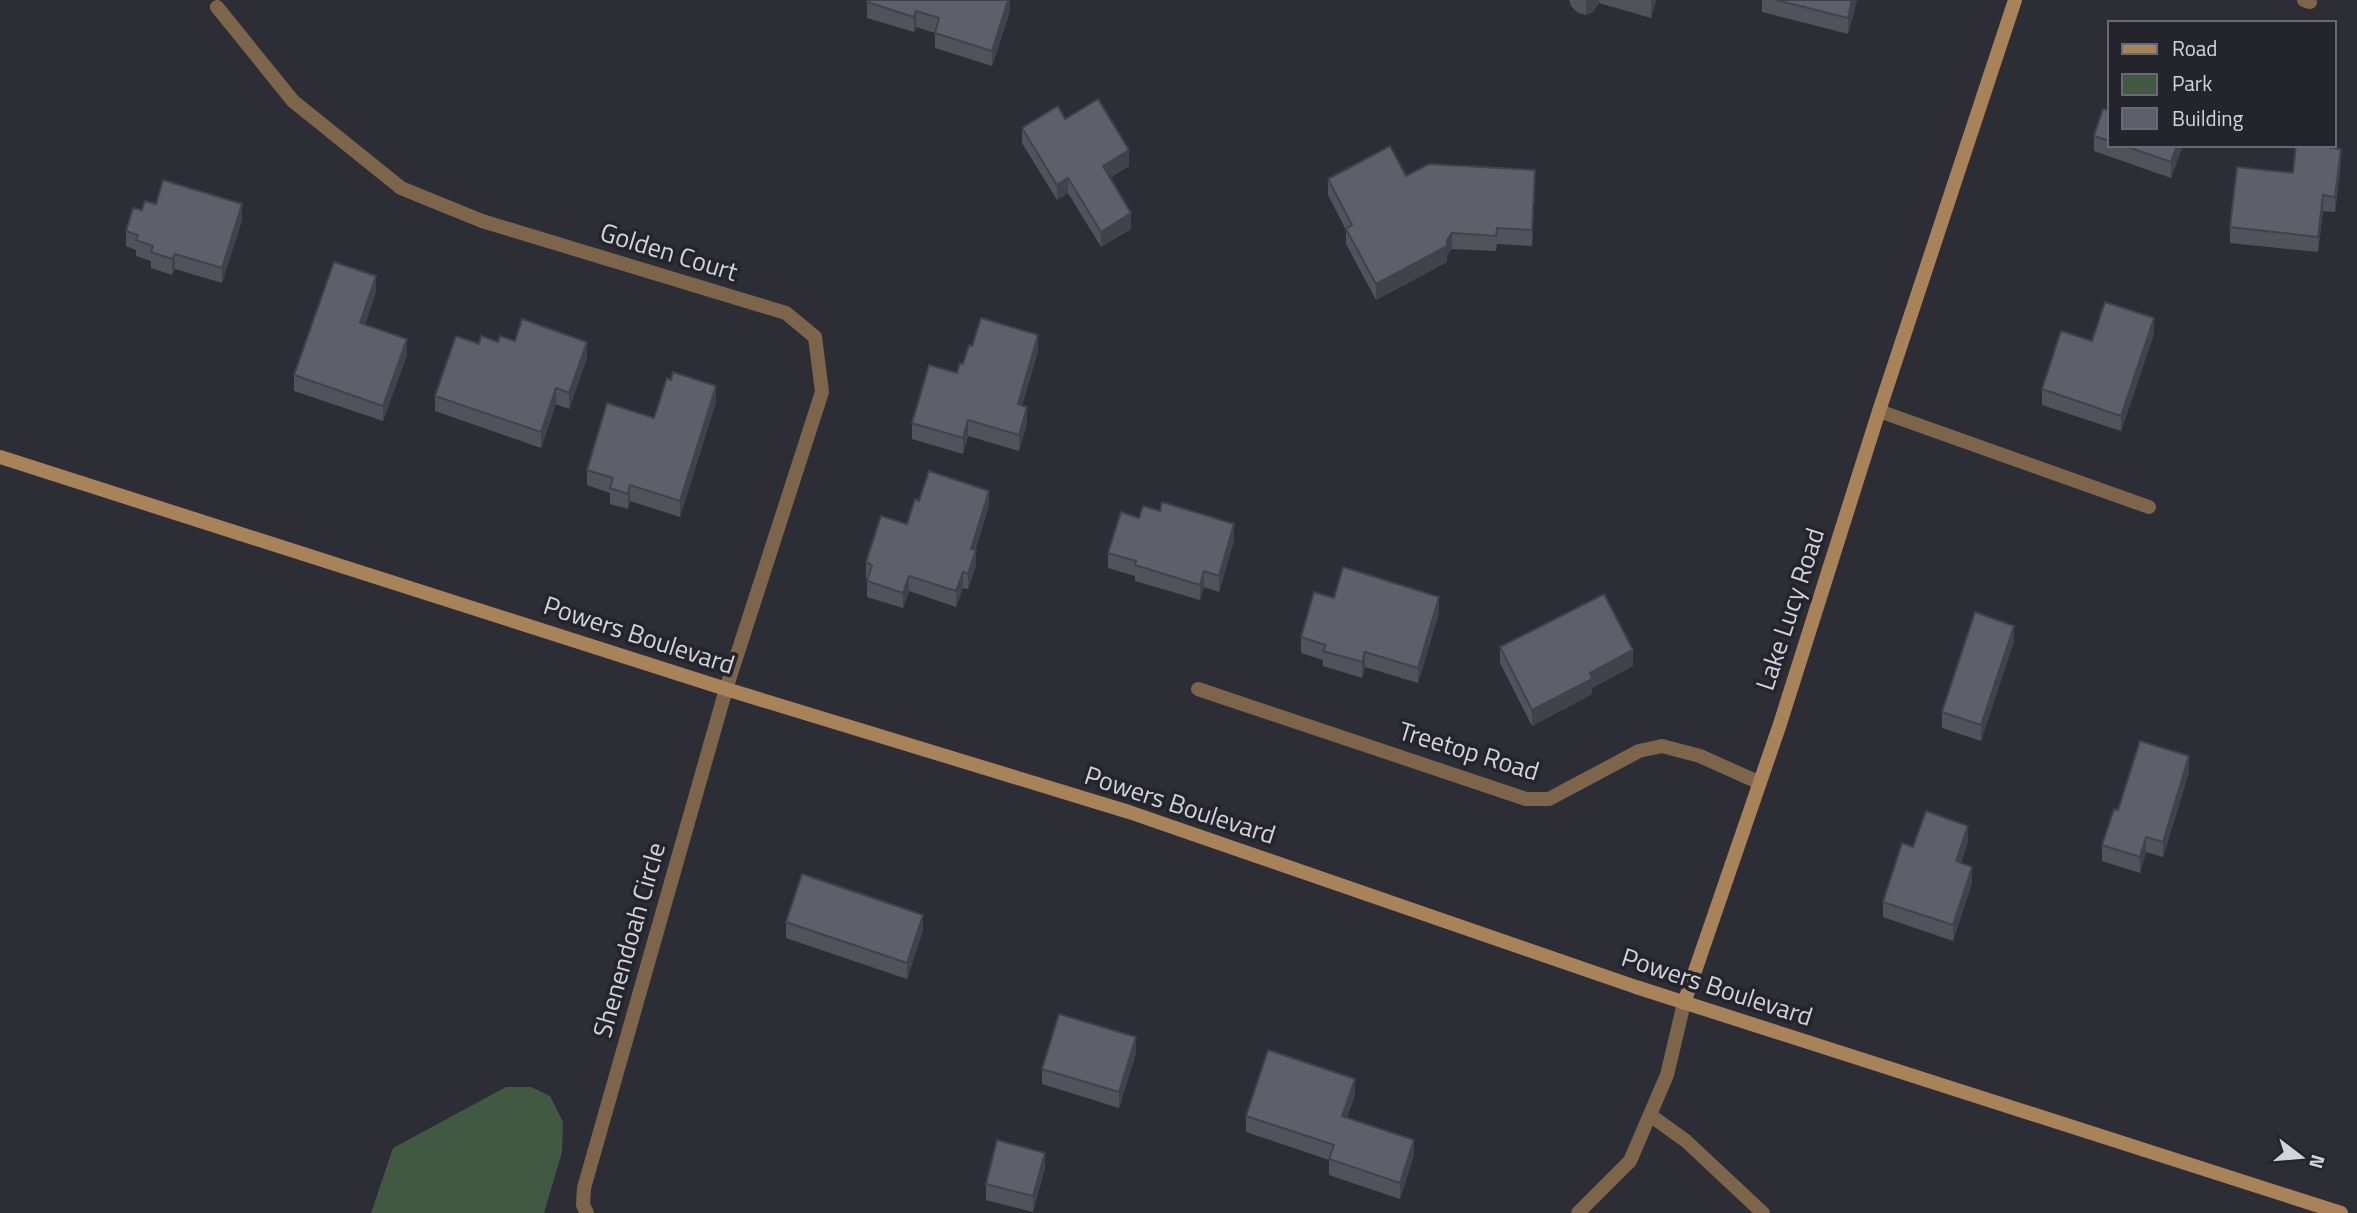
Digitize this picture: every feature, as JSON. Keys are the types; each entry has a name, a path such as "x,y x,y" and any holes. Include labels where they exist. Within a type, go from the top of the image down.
{"main road":[{"name":"Lake Lucy Road","path":"1684,1003 1780,724 1879,411 2015,0"},
{"name":"Powers Boulevard","path":"0,457 726,689 1129,812 1684,1003 2341,1213"}],"street":[{"name":"Golden Court","path":"215,4 293,101 401,188 482,221 786,313 815,337 822,392 726,689"},
{"path":"1879,411 2148,508"},
{"name":"Shenendoah Circle","path":"585,1209 584,1188 726,689"},
{"name":"Treetop Road","path":"1198,689 1526,799 1549,799 1639,751 1662,746 1700,756 1758,782"},
{"name":"Lake Lucy Road","path":"1578,1213 1630,1161 1667,1075 1684,1003"},
{"path":"1650,1115 1686,1141 1763,1213"}],"green space":[{"path":"506,1087 531,1087 550,1096 563,1122 562,1152 544,1213 371,1213 393,1148"}],"building":[{"path":"1008,0 992,51 935,33 939,18 916,11 914,17 867,2"},
{"path":"1776,0 1852,0 1848,18"},
{"path":"1098,99 1129,150 1103,166 1131,213 1101,232 1068,178 1057,185 1022,128 1058,106 1065,119"},
{"path":"2103,109 2108,110 2108,140 2094,136"},
{"path":"1390,146 1406,176 1429,164 1535,170 1532,230 1497,228 1496,236 1452,233 1447,240 1447,246 1376,284 1346,229 1352,225 1328,179"},
{"path":"2128,147 2176,147 2171,162"},
{"path":"2296,147 2341,149 2335,197 2323,195 2318,237 2230,227 2237,167 2293,173"},
{"path":"163,180 242,204 222,268 175,254 172,259 151,252 153,246 136,240 138,235 126,231 133,208 142,210 145,201 156,204"},
{"path":"334,262 376,276 360,323 407,339 383,406 294,375"},
{"path":"2105,302 2154,318 2121,416 2042,389 2061,331 2092,341"},
{"path":"981,318 1038,335 1018,404 1027,407 1019,435 968,420 963,438 912,423 929,365 957,373 969,345 972,346"},
{"path":"522,319 587,342 569,393 556,388 541,432 435,396 456,336 479,344 481,336 498,342 500,336 515,341"},
{"path":"673,372 716,386 680,501 630,485 628,494 610,488 613,478 587,470 607,403 654,418 667,378 671,380"},
{"path":"929,471 989,491 971,549 976,550 968,574 963,572 956,591 909,576 903,593 867,581 872,565 866,562 881,516 907,524 915,499 919,501"},
{"path":"1162,502 1234,524 1219,576 1204,571 1200,585 1135,565 1136,561 1108,553 1121,512 1139,518 1143,506 1160,511"},
{"path":"1343,567 1439,597 1418,668 1365,652 1362,662 1323,651 1326,645 1301,637 1314,592 1334,598"},
{"path":"1604,594 1633,650 1590,673 1592,679 1532,710 1500,647"},
{"path":"1975,612 2014,626 1981,725 1942,712"},
{"path":"2140,741 2189,756 2163,842 2146,837 2140,857 2102,845 2114,809 2118,810"},
{"path":"1926,811 1968,826 1956,861 1972,867 1953,925 1883,902 1902,843 1913,847"},
{"path":"802,874 923,915 907,963 786,922"},
{"path":"1059,1014 1136,1037 1119,1092 1042,1069"},
{"path":"1268,1050 1355,1079 1342,1116 1414,1140 1400,1183 1329,1159 1334,1145 1246,1116"},
{"path":"997,1140 1045,1153 1033,1196 986,1184"}]}
